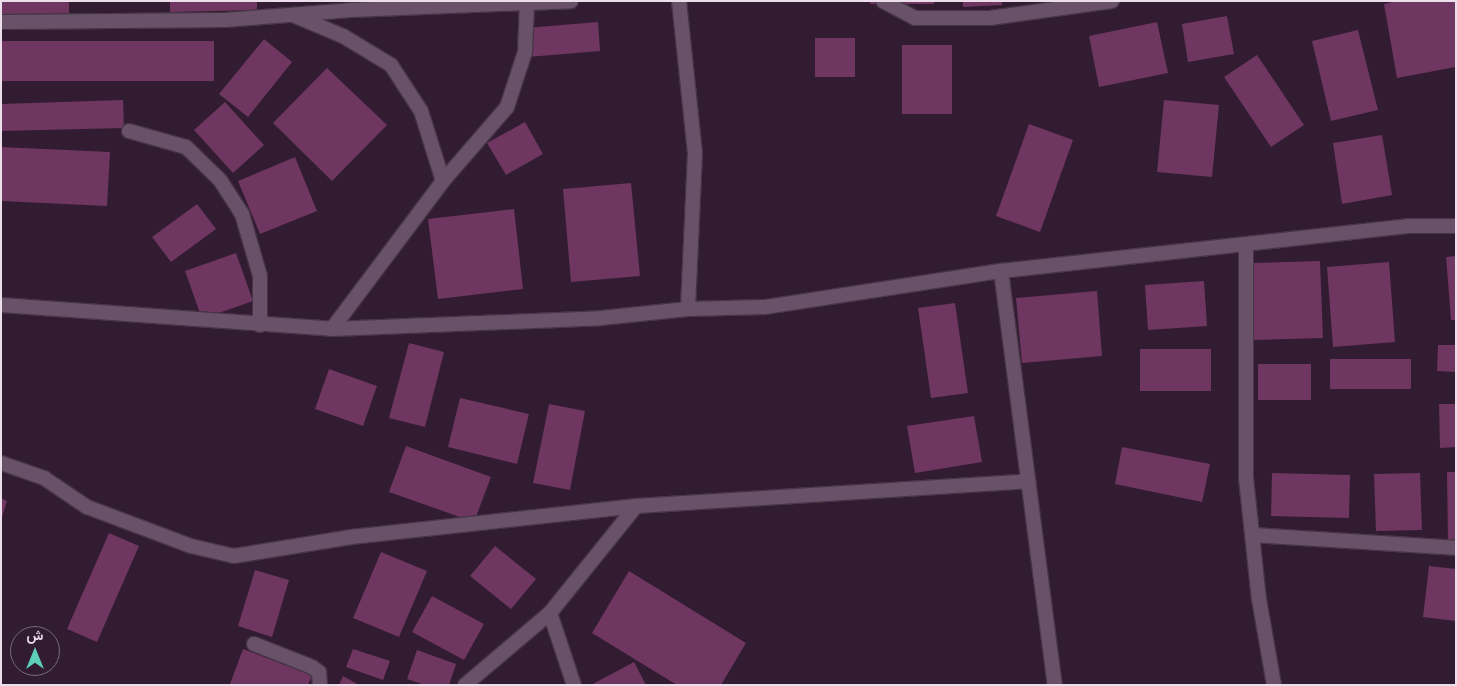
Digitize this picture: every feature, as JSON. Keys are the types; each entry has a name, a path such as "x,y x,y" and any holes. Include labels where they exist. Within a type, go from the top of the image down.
{"street":[{"path":"1,22 117,24 451,4 571,1"},
{"path":"679,1 695,153 688,309"},
{"path":"883,1 916,18 990,18 1112,1"},
{"path":"332,329 443,181 507,107 525,52 527,3"},
{"path":"290,14 343,36 391,65 421,111 443,181"},
{"path":"129,132 186,147 220,180 242,214 260,276 260,325"},
{"path":"1,305 332,329 602,318 688,309 765,307 1001,271 1246,246 1408,226 1456,226"},
{"path":"1246,246 1246,478 1252,535 1274,685"},
{"path":"1001,271 1056,685"},
{"path":"1,463 44,478 86,507 191,546 234,556 351,537 636,506 1028,481"},
{"path":"465,685 550,613 636,506"},
{"path":"1252,535 1456,548"},
{"path":"550,613 574,685"},
{"path":"254,644 312,666 319,672 320,685"}],"building":[{"path":"1,1 69,1 69,17 1,15"},
{"path":"170,1 257,1 257,10 170,12"},
{"path":"870,1 934,1 934,4 870,4"},
{"path":"963,1 1002,1 1002,5 963,7"},
{"path":"1397,1 1456,1 1456,67 1397,78 1384,4"},
{"path":"1227,16 1234,54 1188,62 1182,24"},
{"path":"598,22 600,51 528,57 526,28"},
{"path":"1157,22 1168,73 1099,87 1089,36"},
{"path":"1358,30 1378,110 1331,121 1312,41"},
{"path":"815,38 855,38 855,77 815,77"},
{"path":"264,39 292,62 248,117 219,94"},
{"path":"1,41 214,41 214,81 1,81"},
{"path":"902,45 952,45 952,114 902,114"},
{"path":"1257,55 1304,125 1271,147 1224,77"},
{"path":"327,68 387,125 332,181 273,123"},
{"path":"123,100 124,128 1,131 1,104"},
{"path":"1164,100 1219,105 1212,177 1157,172"},
{"path":"225,102 264,145 233,173 194,130"},
{"path":"525,122 543,154 506,175 487,143"},
{"path":"1029,124 1073,140 1040,232 996,216"},
{"path":"1382,135 1392,195 1342,204 1333,143"},
{"path":"1,147 110,152 107,206 1,201"},
{"path":"295,157 317,211 260,234 238,181"},
{"path":"631,183 640,276 571,282 563,189"},
{"path":"197,204 216,229 171,262 152,237"},
{"path":"514,209 523,289 438,299 428,219"},
{"path":"236,253 253,301 202,319 185,271"},
{"path":"1456,256 1456,320 1451,320 1446,257"},
{"path":"1320,261 1323,338 1254,340 1252,263"},
{"path":"1389,262 1395,342 1333,347 1327,267"},
{"path":"1204,281 1207,326 1148,330 1145,285"},
{"path":"1097,291 1102,356 1022,363 1016,298"},
{"path":"955,303 968,393 931,398 918,308"},
{"path":"409,343 444,352 425,427 389,418"},
{"path":"1438,345 1456,345 1456,372 1437,371"},
{"path":"1140,349 1211,349 1211,391 1140,391"},
{"path":"1330,359 1411,359 1411,389 1330,389"},
{"path":"1258,364 1311,364 1311,400 1258,400"},
{"path":"329,369 377,386 363,426 315,409"},
{"path":"460,398 529,414 517,464 448,447"},
{"path":"549,404 585,411 570,490 533,483"},
{"path":"1439,404 1456,404 1456,447 1440,448"},
{"path":"974,416 982,462 915,473 907,426"},
{"path":"406,446 491,477 474,522 389,492"},
{"path":"1122,447 1210,464 1202,502 1115,484"},
{"path":"1447,472 1456,472 1456,545 1448,545"},
{"path":"1272,473 1350,475 1349,518 1271,516"},
{"path":"1420,473 1422,530 1376,531 1374,474"},
{"path":"1,498 7,501 2,517 1,517"},
{"path":"109,533 139,546 97,642 67,629"},
{"path":"495,546 536,579 511,609 470,576"},
{"path":"381,552 427,571 399,637 353,618"},
{"path":"1429,566 1456,569 1456,621 1423,617"},
{"path":"255,570 289,580 272,637 238,626"},
{"path":"629,571 746,643 721,685 677,685 592,633"},
{"path":"432,596 484,624 464,660 412,632"},
{"path":"243,649 312,675 308,685 230,684"},
{"path":"353,649 390,661 383,680 346,667"},
{"path":"417,650 456,664 449,685 425,685 407,679"},
{"path":"634,662 646,685 591,685"},
{"path":"343,676 359,685 339,685"}]}
